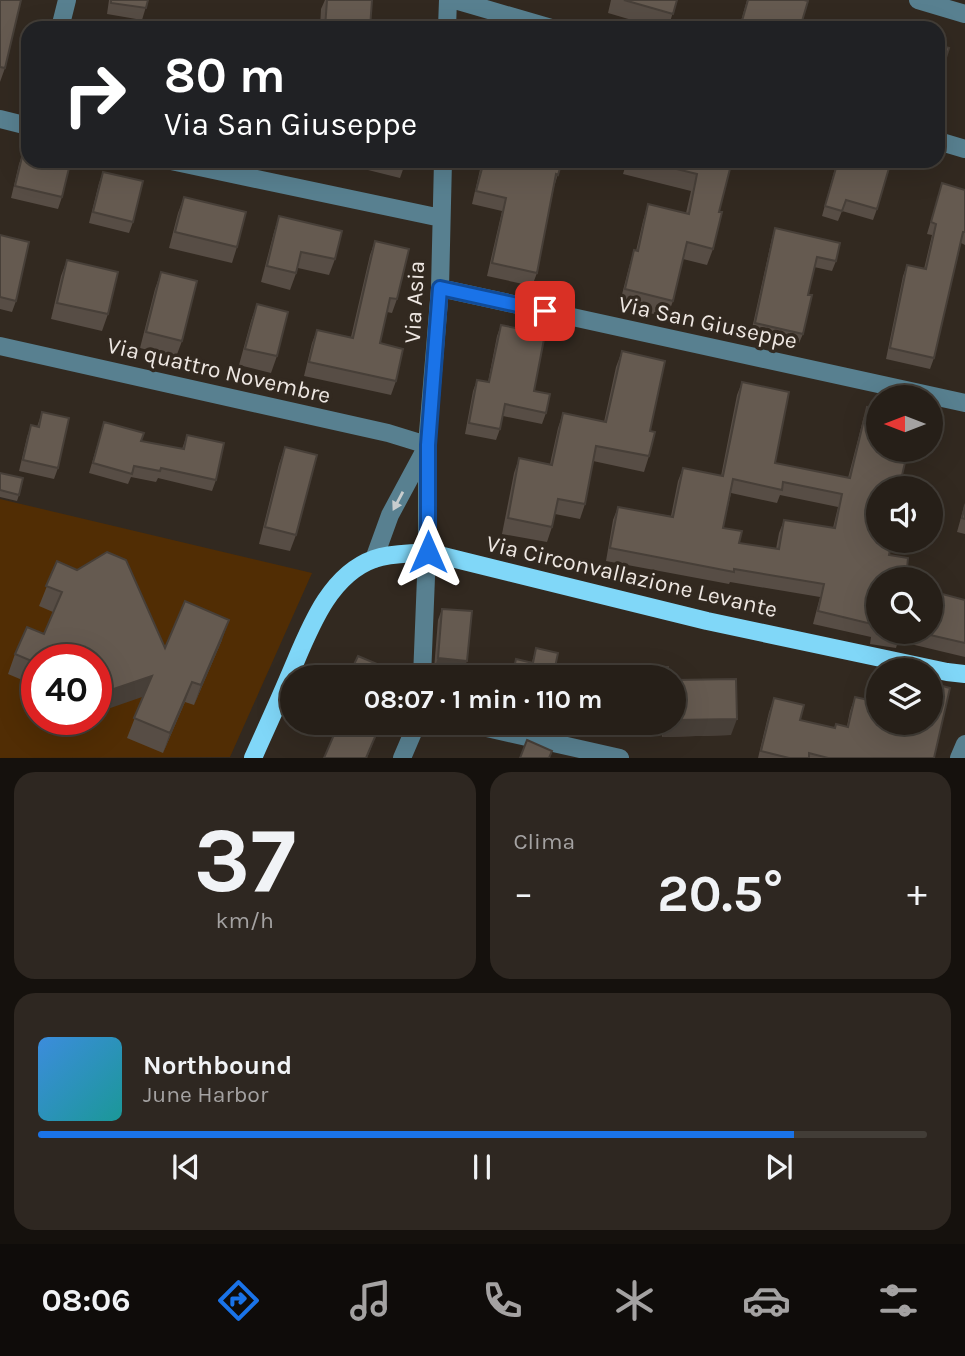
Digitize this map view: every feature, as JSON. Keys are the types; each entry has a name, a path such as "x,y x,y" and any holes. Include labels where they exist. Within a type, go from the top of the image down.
{"main road":[{"name":"Via Circonvallazione Levante","path":"253,758 321,608 345,577 374,559 428,552 707,621 956,673 965,683"}],"street":[{"path":"62,21 67,0"},
{"path":"447,21 448,0"},
{"path":"455,0 527,21"},
{"path":"918,0 965,14"},
{"path":"0,119 21,124"},
{"path":"945,143 965,149"},
{"path":"204,168 442,218"},
{"name":"Via Asia","path":"423,665 428,552 428,445 440,288 443,168"},
{"name":"Via San Giuseppe","path":"440,288 965,403"},
{"name":"Via quattro Novembre","path":"0,346 388,433 428,445"},
{"name":"Via Asia","path":"374,559 390,515 428,445"},
{"path":"402,758 412,735"},
{"path":"505,735 561,752 620,758"},
{"path":"959,758 965,744"}],"shaded area":[{"path":"0,499 312,573 230,757 0,758"}],"building":[{"path":"0,0 21,0 5,68 0,67"},
{"path":"111,0 148,0 146,8 111,3"},
{"path":"327,0 372,0 370,21 326,21"},
{"path":"624,0 677,0 673,14"},
{"path":"748,0 808,1 802,21 742,21"},
{"path":"21,161 21,168 69,168 62,197 15,186"},
{"path":"482,168 560,168 558,175 556,174 537,273 492,263 506,198 476,191"},
{"path":"673,168 730,168 713,249 687,242 673,301 625,289 634,250 638,251 648,204 689,214 697,174"},
{"path":"836,168 889,168 877,209 846,200 842,211 825,206"},
{"path":"103,172 143,181 133,222 93,212"},
{"path":"942,183 965,190 965,232 934,358 890,348 907,265 926,269 936,224 931,222"},
{"path":"184,197 246,212 237,247 175,232"},
{"path":"279,216 342,231 335,259 301,252 296,273 267,266"},
{"path":"775,228 840,243 836,261 817,257 803,334 755,323"},
{"path":"0,235 29,242 16,301 0,297"},
{"path":"375,241 409,249 397,299 390,298 380,343 403,349 396,381 309,362 317,330 353,338"},
{"path":"67,260 118,272 108,314 57,303"},
{"path":"161,272 197,281 182,341 146,332"},
{"path":"257,304 288,312 277,356 245,349"},
{"path":"501,325 545,334 534,391 550,394 546,413 505,404 500,429 469,423 477,380 489,382"},
{"path":"622,351 665,361 650,431 655,432 649,456 596,446 585,504 558,499 552,527 508,518 519,458 552,465 563,413 606,422"},
{"path":"742,382 789,392 775,463 850,478 866,411 866,462 905,462 902,476 866,476 866,553 889,553 908,558 907,567 866,567 866,623 818,611 824,584 734,569 734,572 610,548 618,507 673,517 683,468 723,476","holes":["733,479 782,490 783,482 842,494 835,528 784,520 779,549 739,543 742,531 723,528"]},
{"path":"42,412 69,418 58,468 23,460 31,425 39,427"},
{"path":"104,422 144,433 141,441 184,449 187,435 224,443 216,480 161,468 160,471 134,466 132,474 93,463"},
{"path":"285,447 317,455 296,535 265,527"},
{"path":"0,473 23,478 19,495 0,490"},
{"path":"107,552 126,560 165,648 185,601 229,620 201,685 192,682 170,733 134,718 152,676 112,690 112,644 21,644 21,657 15,654 27,627 44,634 62,592 46,586 57,561 77,570"},
{"path":"943,594 965,600 965,643 943,638"},
{"path":"442,609 472,611 467,661 438,658"},
{"path":"536,648 558,653 556,665 515,665 516,659 533,663"},
{"path":"358,656 379,665 354,665"},
{"path":"736,679 737,719 686,720 686,680"},
{"path":"943,686 950,688 943,719"},
{"path":"855,697 866,699 866,735 939,735 934,758 828,758 809,753 809,758 789,758 761,751 774,698 804,705 800,720 835,728 836,724 848,727"},
{"path":"334,735 376,735 366,758 324,758"},
{"path":"527,740 552,751 549,758 520,758"}],"route":[{"path":"428,552 428,445 440,288 545,311"}]}
